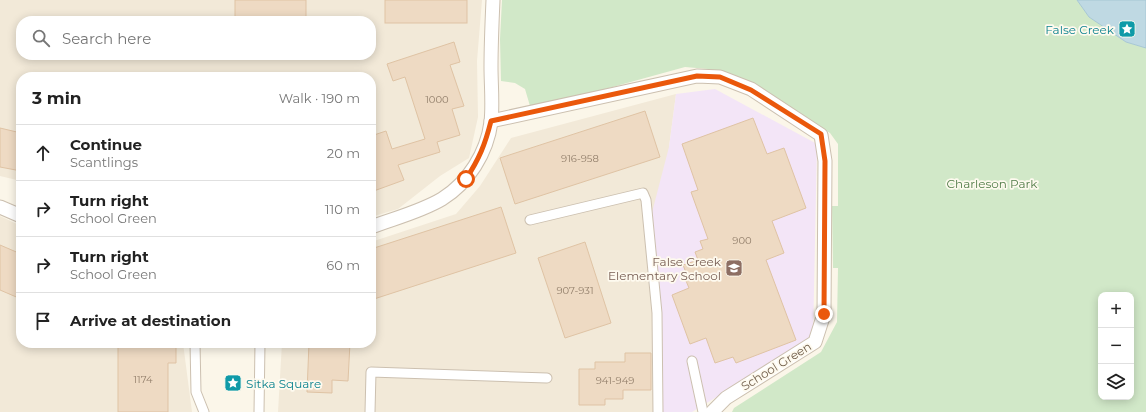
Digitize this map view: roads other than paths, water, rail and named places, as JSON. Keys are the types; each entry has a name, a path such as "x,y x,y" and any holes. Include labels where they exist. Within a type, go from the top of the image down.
{"street":[{"path":"376,225 425,208 453,192 466,179 478,161 486,141 491,121 491,40 493,0"},
{"name":"School Green","path":"491,121 697,76 720,77 751,90 821,134 825,161 824,314 815,342 726,398 712,412"},
{"path":"0,207 16,214"}],"lane":[{"path":"530,220 643,193 646,200 657,313 658,412"},
{"path":"195,348 196,392 204,412"},
{"path":"259,412 260,348"},
{"path":"692,361 703,412"},
{"path":"370,412 371,372 547,378"}],"water":[{"name":"False Creek","path":"1077,0 1146,0 1146,48 1126,42 1089,17"}],"place":[{"name":"False Creek","path":"1127,29"},
{"name":"False Creek Elementary School","path":"734,268"},
{"name":"Sitka Square","path":"233,383"}],"park label":[{"name":"Charleson Park","path":"992,183"}]}
